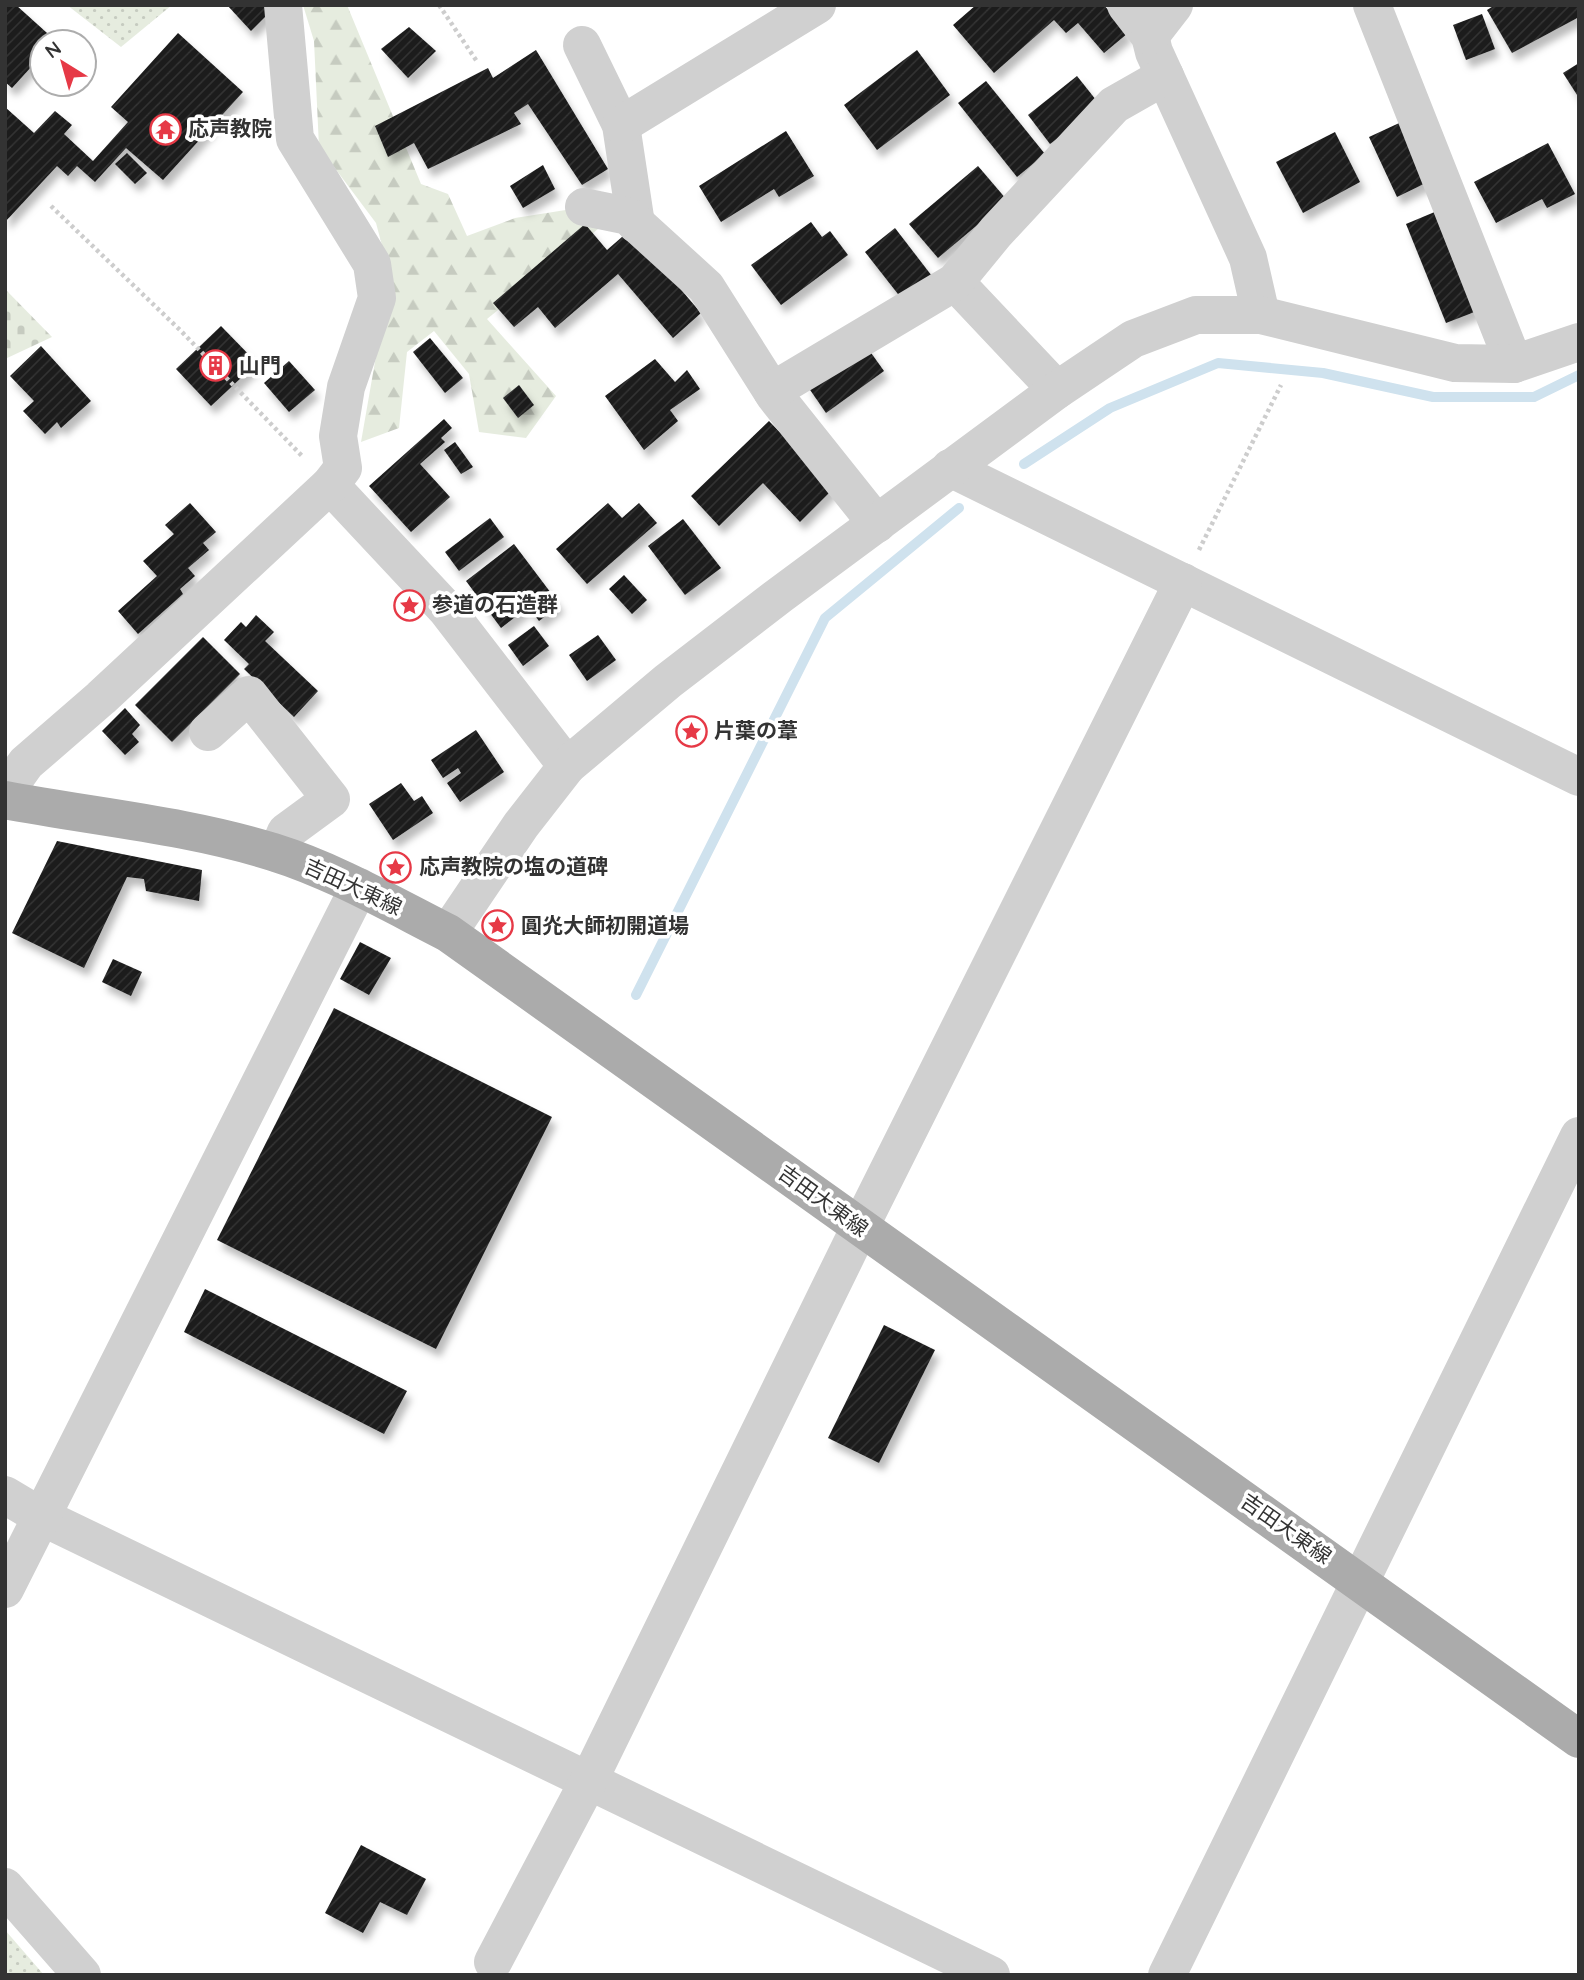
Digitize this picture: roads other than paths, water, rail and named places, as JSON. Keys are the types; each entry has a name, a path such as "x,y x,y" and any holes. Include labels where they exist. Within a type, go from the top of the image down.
{"main road":[{"name":"吉田大東線","path":"8,801 158,825 276,853 359,887 448,933 1579,1739"}],"street":[{"path":"8,801 16,777 26,763 101,698 330,485 343,468 338,436 346,387 377,298 372,264 295,139 283,5"},
{"path":"621,125 817,5"},
{"path":"1126,5 1150,36 1165,76 1248,258 1261,315"},
{"path":"1150,36 1174,5"},
{"path":"1372,5 1514,364"},
{"path":"582,45 621,125 636,224"},
{"path":"772,391 955,282 996,232 1114,105 1165,76"},
{"path":"584,206 628,216 706,287 772,391 877,524"},
{"path":"955,282 1057,390"},
{"path":"448,933 521,825 567,766 668,681 950,468 1057,390 1133,339 1195,315 1261,315 1455,363 1514,364 1579,342"},
{"path":"950,468 1579,777"},
{"path":"330,485 446,608 567,766"},
{"path":"493,1962 589,1780 860,1227 1183,582"},
{"path":"208,732 249,695 331,799 286,832 276,853"},
{"path":"5,1589 359,887"},
{"path":"1167,1975 1362,1583 1579,1136"},
{"path":"5,1495 42,1517 991,1975"},
{"path":"5,1887 82,1975"}],"waterway":[{"path":"1024,464 1110,408 1218,363 1323,373 1433,397 1534,397 1579,375"},
{"path":"636,995 825,618 959,508"}],"place":[{"name":"応声教院","path":"165,129"},
{"name":"山門","path":"216,366"},
{"name":"参道の石造群","path":"409,605"},
{"name":"片葉の葦","path":"691,731"},
{"name":"応声教院の塩の道碑","path":"396,867"},
{"name":"圓灮大師初開道場","path":"498,926"}]}
